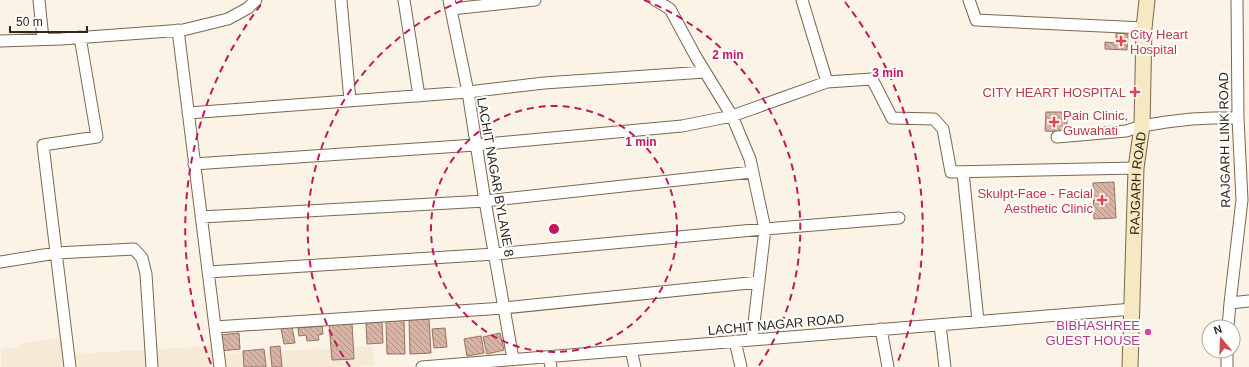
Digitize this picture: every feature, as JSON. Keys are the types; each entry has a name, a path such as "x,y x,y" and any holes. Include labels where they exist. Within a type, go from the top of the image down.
{"main road":[{"name":"RAJGARH ROAD","path":"1130,367 1136,168 1142,126 1144,28 1147,0"}],"street":[{"path":"39,0 43,39"},
{"path":"0,41 80,38 178,30 228,19 248,8 256,0"},
{"path":"341,0 350,101"},
{"path":"404,0 419,96"},
{"path":"450,4 535,0"},
{"path":"655,0 670,9 705,72 732,116 750,159 765,229 752,340"},
{"path":"802,0 827,82"},
{"path":"969,0 976,20 1144,28"},
{"name":"RAJGARH LINK ROAD","path":"1229,319 1237,231 1245,200 1238,118 1237,0"},
{"name":"LACHIT NAGAR BYLANE 8","path":"450,4 468,92 475,145 513,360"},
{"path":"178,30 220,367"},
{"path":"70,367 44,145 97,137 80,38"},
{"path":"188,114 468,92 544,83 705,72"},
{"path":"194,164 475,145 682,126 732,116 827,82 872,79 892,118 934,119 943,129 951,172 1136,168"},
{"path":"1057,136 1126,131 1142,126 1192,119 1238,118"},
{"path":"201,217 485,201 752,172"},
{"path":"963,172 978,321"},
{"path":"208,272 495,254 899,218"},
{"path":"0,262 56,253 134,249 142,258 146,274 152,367"},
{"path":"215,327 504,308 759,282"},
{"path":"1230,303 1249,301"},
{"name":"LACHIT NAGAR ROAD","path":"422,367 513,360 550,362 631,350 1132,309"},
{"path":"940,325 944,367"},
{"path":"881,329 888,367"},
{"path":"735,341 741,367"},
{"path":"631,350 635,367"}],"shaded area":[{"path":"503,334 505,355 474,357 473,336"},
{"path":"66,337 69,367 1,367 1,349 21,347 22,343"},
{"path":"213,346 216,367 74,367 73,354"},
{"path":"372,346 374,365 352,367 225,367 224,354"}],"building":[{"path":"1116,33 1128,34 1127,50 1105,49 1105,42 1116,43"},
{"path":"1046,112 1067,112 1067,132 1045,131"},
{"path":"1114,182 1116,218 1094,219 1093,183"},
{"path":"429,319 431,353 410,354 409,320"},
{"path":"404,320 405,354 387,354 386,321"},
{"path":"382,322 383,343 367,344 366,323"},
{"path":"352,323 354,359 332,360 329,324"},
{"path":"292,326 295,343 284,344 281,328"},
{"path":"322,326 323,334 318,335 319,340 307,341 306,335 299,336 298,328"},
{"path":"445,328 447,347 434,348 432,329"},
{"path":"239,333 240,349 220,351 219,335"},
{"path":"500,333 504,350 487,354 483,337"},
{"path":"481,336 484,353 467,356 464,339"},
{"path":"280,346 282,367 272,367 270,347"},
{"path":"264,349 266,367 244,367 243,351"}],"place":[{"name":"City Heart Hospital","path":"1121,41"},
{"name":"CITY HEART HOSPITAL","path":"1135,92"},
{"name":"Pain Clinic, Guwahati","path":"1054,122"},
{"name":"Skulpt-Face - Facial Aesthetic Clinic","path":"1102,200"},
{"name":"BIBHASHREE GUEST HOUSE","path":"1148,332"}]}
